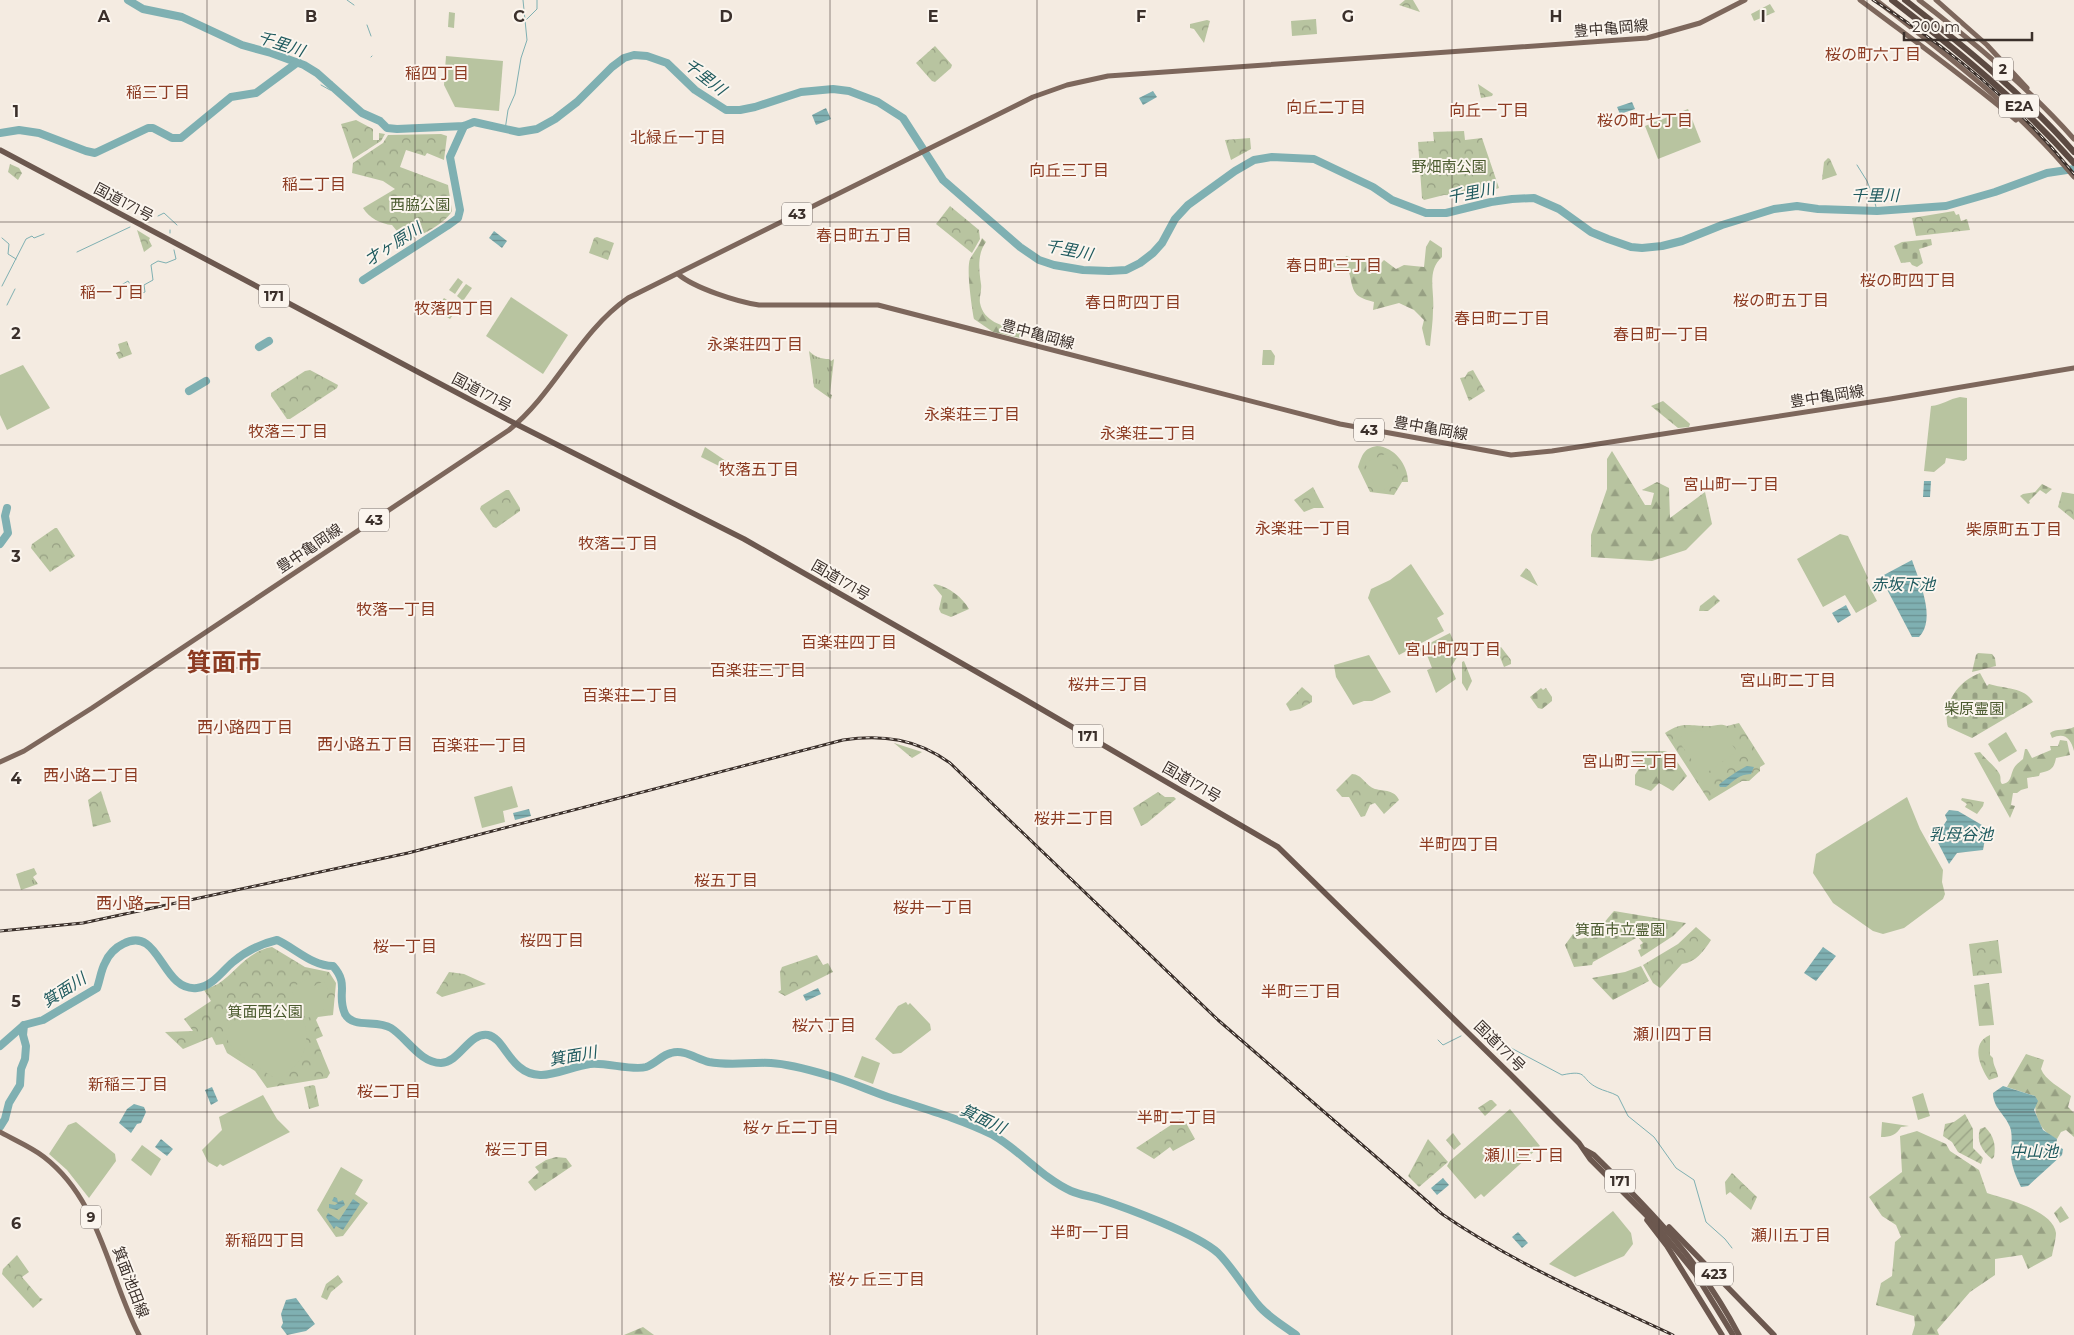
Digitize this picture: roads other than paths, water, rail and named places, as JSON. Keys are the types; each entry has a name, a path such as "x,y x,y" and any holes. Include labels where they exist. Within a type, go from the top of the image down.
{"highway":[{"name":"E2A","path":"1892,0 2018,94 2074,152"},
{"name":"E2A","path":"1905,0 2025,111 2074,163"},
{"name":"国道171号","path":"0,150 516,424 744,539 1020,696 1278,847 1585,1150 1594,1155 1654,1214 1706,1279 1735,1333"},
{"name":"国道171号","path":"1585,1150 1590,1160 1655,1224 1696,1272 1735,1333"},
{"name":"423","path":"1640,1210 1667,1246 1722,1335"},
{"name":"423","path":"1654,1214 1674,1231 1774,1335"}],"main road":[{"name":"豊中亀岡線","path":"0,762 24,751 92,708 516,424 543,395 604,318 628,298 1007,109 1050,90 1108,76 1647,38 1700,23 1745,0"},
{"path":"1860,0 1942,63 1981,90 2031,130"},
{"name":"2","path":"1876,0 1953,59 2031,130 2073,176"},
{"name":"2","path":"1919,0 1969,40 2036,99 2074,138"},
{"path":"1936,0 2011,69 2036,99"},
{"name":"豊中亀岡線","path":"678,274 689,282 744,303 760,305 878,305 1340,424 1511,455 1890,400 2074,368"},
{"name":"箕面池田線","path":"0,1132 43,1156 64,1176 84,1204 93,1221 122,1299 139,1335"}],"water":[{"path":"1153,91 1157,97 1143,105 1139,98"},
{"path":"1632,102 1635,109 1620,114 1617,107"},
{"path":"826,108 831,119 816,125 812,115"},
{"path":"494,231 507,241 502,248 489,238"},
{"path":"1924,481 1931,481 1930,497 1923,497"},
{"name":"赤坂下池","path":"1912,560 1927,610 1924,629 1919,637 1912,637 1881,578"},
{"path":"1846,605 1851,615 1838,623 1832,613"},
{"path":"1747,766 1754,767 1751,774 1740,776 1726,787 1720,787 1719,785 1724,781"},
{"path":"529,809 531,816 515,820 513,813"},
{"name":"乳母谷池","path":"1949,810 1958,811 1987,828 1983,850 1957,853 1949,864 1933,833 1943,826 1947,820 1945,815"},
{"path":"1823,947 1836,956 1816,981 1804,973"},
{"path":"818,988 821,994 806,1001 803,995"},
{"name":"中山池","path":"2003,1086 2035,1096 2038,1101 2034,1110 2043,1130 2057,1139 2056,1146 2063,1149 2062,1155 2028,1186 2021,1187 2016,1175 2011,1158 2012,1137 2010,1127 1995,1103 1993,1093"},
{"path":"212,1087 218,1101 211,1105 205,1090"},
{"path":"134,1104 144,1107 146,1112 141,1123 137,1124 131,1133 119,1123 127,1109"},
{"path":"161,1139 173,1149 167,1156 155,1147"},
{"path":"1443,1178 1449,1185 1437,1195 1431,1188"},
{"path":"334,1197 337,1198 338,1202 343,1200 345,1205 337,1210 329,1208 329,1204 335,1205 338,1203 332,1201"},
{"path":"353,1199 360,1204 343,1230 336,1226 334,1229 326,1217 328,1213 339,1220"},
{"path":"1518,1232 1528,1243 1522,1248 1512,1237"},
{"path":"296,1298 315,1324 306,1331 287,1335 281,1327 283,1323 281,1314 286,1300"}],"waterway":[{"name":"千里川","path":"128,0 143,9 182,17 242,45 304,65 317,73 362,113 380,121 387,128 464,126 474,122 519,132 537,129 555,119 577,102 612,67 624,58 634,55 647,56 667,63 695,90 726,110 755,107 801,92 833,89 849,91 878,102 903,118 943,180 1020,247 1039,260 1054,265 1083,270 1126,270 1140,263 1162,243 1175,219 1188,205 1235,171 1254,160 1272,157 1314,159 1373,187 1392,200 1426,213 1446,213 1491,202 1534,198 1559,209 1591,232 1631,247 1642,248 1682,241 1722,225 1774,209 1797,206 1818,209 1877,211 1946,206 1995,192 2047,173 2074,169"},
{"path":"347,0 354,5"},
{"path":"505,130 508,110 515,94 521,58 527,40 523,0"},
{"path":"525,21 537,9 537,0"},
{"path":"367,25 371,36"},
{"path":"0,133 19,130 39,133 95,153 148,128 153,128 172,138 181,138 231,97 256,93 298,62"},
{"path":"321,85 330,90 335,90"},
{"name":"才ヶ原川","path":"363,280 458,218 460,210 450,157 464,126"},
{"path":"1857,165 1867,181 1874,199"},
{"name":"千里川","path":"1875,203 1877,211"},
{"path":"158,216 164,213 177,225"},
{"path":"77,252 130,227"},
{"path":"2,286 26,239 44,234"},
{"path":"2,238 9,244 8,254 16,259"},
{"path":"118,287 128,281 137,295 145,292 144,285 153,280 151,265 158,261 166,263 176,259 174,250"},
{"path":"7,305 15,289"},
{"name":"才ヶ原川","path":"259,347 269,341"},
{"name":"才ヶ原川","path":"189,391 206,381"},
{"name":"才ヶ原川","path":"0,544 8,533 5,516 7,508"},
{"name":"箕面川","path":"0,1046 24,1025 43,1020 97,988 106,960 112,952 123,944 135,940 145,943 153,950 175,980 185,986 197,988 213,981 233,962 249,951 277,940 311,960 333,966 341,979 343,1007 349,1019 359,1023 379,1024 391,1028 420,1055 433,1062 441,1063 454,1058 470,1042 481,1035 488,1035 499,1042 522,1069 540,1075 590,1064 640,1068 649,1066 668,1054 681,1052 709,1062 732,1064 771,1063 807,1069 968,1124 1003,1141 1060,1186 1078,1194 1099,1199 1143,1215 1179,1230 1208,1246 1224,1259 1264,1311 1296,1335"},
{"path":"0,1127 5,1119 9,1103 20,1085 26,1046 23,1035 24,1025"},
{"path":"1478,1033 1481,1032 1562,1075 1571,1073 1581,1074 1592,1085 1618,1096 1628,1116 1654,1137 1676,1168 1694,1180 1706,1222 1732,1248"},
{"path":"1438,1040 1443,1045 1461,1036"}],"railway":[{"path":"1873,0 1928,37 1981,79 2030,124 2074,174"},
{"path":"0,931 83,923 408,853 843,740 858,738 899,740 925,748 950,763 1218,1020 1442,1214 1469,1232 1526,1264 1673,1335"}],"district":[{"name":"桜の町六丁目","path":"1873,54"},
{"name":"稲四丁目","path":"437,73"},
{"name":"稲三丁目","path":"158,92"},
{"name":"向丘二丁目","path":"1326,107"},
{"name":"向丘一丁目","path":"1489,110"},
{"name":"桜の町七丁目","path":"1645,120"},
{"name":"北緑丘一丁目","path":"678,137"},
{"name":"向丘三丁目","path":"1069,170"},
{"name":"稲二丁目","path":"314,184"},
{"name":"春日町五丁目","path":"864,235"},
{"name":"春日町三丁目","path":"1334,265"},
{"name":"桜の町四丁目","path":"1908,280"},
{"name":"稲一丁目","path":"112,292"},
{"name":"桜の町五丁目","path":"1781,300"},
{"name":"春日町四丁目","path":"1133,302"},
{"name":"牧落四丁目","path":"454,308"},
{"name":"春日町二丁目","path":"1502,318"},
{"name":"春日町一丁目","path":"1661,334"},
{"name":"永楽荘四丁目","path":"755,344"},
{"name":"永楽荘三丁目","path":"972,414"},
{"name":"牧落三丁目","path":"288,431"},
{"name":"永楽荘二丁目","path":"1148,433"},
{"name":"牧落五丁目","path":"759,469"},
{"name":"宮山町一丁目","path":"1731,484"},
{"name":"永楽荘一丁目","path":"1303,528"},
{"name":"柴原町五丁目","path":"2014,529"},
{"name":"牧落二丁目","path":"618,543"},
{"name":"牧落一丁目","path":"396,609"},
{"name":"百楽荘四丁目","path":"849,642"},
{"name":"宮山町四丁目","path":"1453,649"},
{"name":"箕面市","path":"224,662"},
{"name":"百楽荘三丁目","path":"758,670"},
{"name":"宮山町二丁目","path":"1788,680"},
{"name":"桜井三丁目","path":"1108,684"},
{"name":"百楽荘二丁目","path":"630,695"},
{"name":"西小路四丁目","path":"245,727"},
{"name":"西小路五丁目","path":"365,744"},
{"name":"百楽荘一丁目","path":"479,745"},
{"name":"宮山町三丁目","path":"1630,761"},
{"name":"西小路二丁目","path":"91,775"},
{"name":"桜井二丁目","path":"1074,818"},
{"name":"半町四丁目","path":"1459,844"},
{"name":"桜五丁目","path":"726,880"},
{"name":"西小路一丁目","path":"144,903"},
{"name":"桜井一丁目","path":"933,907"},
{"name":"桜四丁目","path":"552,940"},
{"name":"桜一丁目","path":"405,946"},
{"name":"半町三丁目","path":"1301,991"},
{"name":"桜六丁目","path":"824,1025"},
{"name":"瀬川四丁目","path":"1673,1034"},
{"name":"新稲三丁目","path":"128,1084"},
{"name":"桜二丁目","path":"389,1091"},
{"name":"半町二丁目","path":"1177,1117"},
{"name":"桜ヶ丘二丁目","path":"791,1127"},
{"name":"桜三丁目","path":"517,1149"},
{"name":"瀬川三丁目","path":"1524,1155"},
{"name":"半町一丁目","path":"1090,1232"},
{"name":"瀬川五丁目","path":"1791,1235"},
{"name":"新稲四丁目","path":"265,1240"},
{"name":"桜ヶ丘三丁目","path":"877,1279"}],"park label":[{"name":"野畑南公園","path":"1449,166"},
{"name":"西脇公園","path":"420,204"},
{"name":"柴原霊園","path":"1974,708"},
{"name":"箕面市立霊園","path":"1620,929"},
{"name":"箕面西公園","path":"265,1011"}]}
